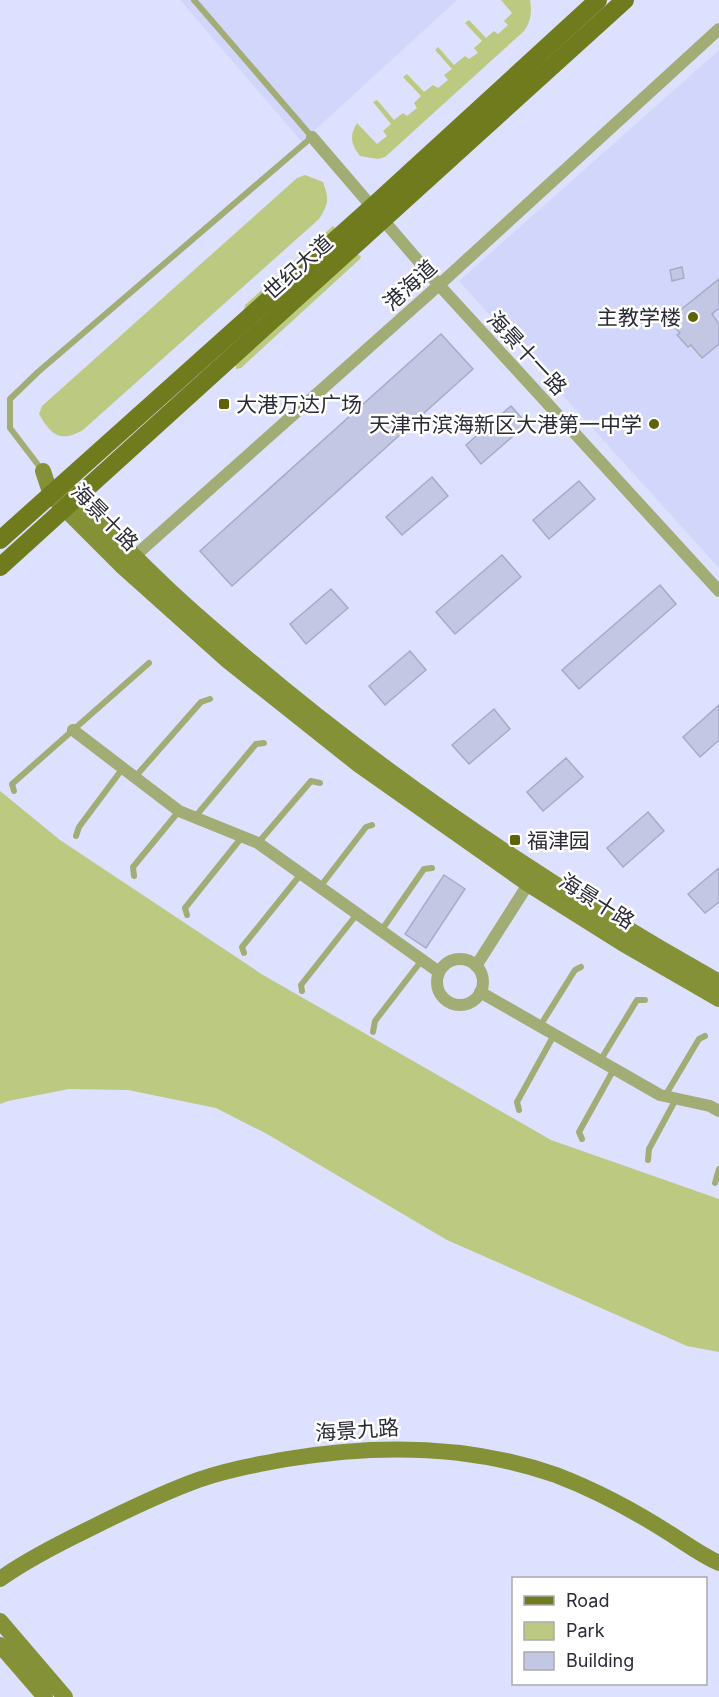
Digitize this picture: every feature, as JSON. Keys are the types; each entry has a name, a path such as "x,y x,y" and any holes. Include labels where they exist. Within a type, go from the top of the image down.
{"main road":[{"name":"世纪大道","path":"0,567 70,504 376,214 597,0"},
{"name":"世纪大道","path":"0,540 625,0"}],"street":[{"name":"港海道","path":"129,561 438,285 719,29"},
{"name":"海景十一路","path":"312,137 438,285 719,591"},
{"name":"海景十路","path":"43,471 56,490 129,561 291,694 532,878 622,943 719,999"},
{"path":"73,730 179,811 258,843 439,972"},
{"name":"海景十路","path":"532,878 719,982"},
{"path":"476,966 532,878"},
{"path":"463,959 476,966 482,978 480,992 470,1002 456,1005 439,993 437,986 439,972 449,962 463,959"},
{"path":"480,992 660,1095 710,1106 719,1111"},
{"name":"海景九路","path":"0,1571 76,1529 187,1478 235,1463 289,1452 377,1443 455,1445 503,1453 540,1463 626,1498 719,1556"},
{"name":"海景九路","path":"0,1579 87,1530 151,1499 191,1483 263,1463 322,1454 384,1449 433,1450 480,1456 518,1464 556,1476 630,1509 719,1563"},
{"path":"0,1621 65,1697"},
{"path":"0,1645 45,1697"}],"lane":[{"path":"43,471 10,428 10,399 38,372 312,137 194,0"},
{"path":"14,791 12,784 149,663"},
{"path":"135,777 201,702 210,699"},
{"path":"195,818 256,744 264,743"},
{"path":"76,836 79,828 123,768"},
{"path":"258,843 311,781 320,783"},
{"path":"134,876 133,867 179,811"},
{"path":"320,887 366,827 372,825"},
{"path":"187,915 185,908 242,837"},
{"path":"381,931 424,869 432,868"},
{"path":"244,954 242,947 301,874"},
{"path":"302,991 301,985 357,914"},
{"path":"373,1032 375,1022 422,960"},
{"path":"540,1026 575,969 580,967"},
{"path":"600,1061 637,1000 645,1000"},
{"path":"519,1110 517,1102 554,1035"},
{"path":"648,1160 649,1149 670,1098 699,1038 705,1036"},
{"path":"582,1139 579,1132 614,1069"},
{"path":"715,1183 719,1169"}],"shaded area":[{"path":"180,0 457,0 302,142"},
{"name":"天津市滨海新区大港第一中学","path":"719,50 719,568 459,281"}],"green space":[{"path":"501,0 530,0 530,16 524,31 385,157 378,159 360,156 352,140 357,123 377,144 387,136 383,131 391,124 373,102 377,100 394,120 403,113 407,116 417,108 414,103 421,96 403,77 407,74 424,92 433,85 438,88 448,80 444,75 452,69 435,50 438,47 454,65 465,56 469,59 478,53 474,48 482,41 465,23 469,20 486,38 494,31 498,34 508,25 504,21 512,13"},
{"path":"305,175 323,182 325,188 327,201 319,219 83,430 68,436 52,432 39,414 42,406 297,178"},
{"path":"333,226 334,232 244,311 245,305"},
{"path":"356,254 361,256 360,259 241,368 236,369 236,364"},
{"path":"0,791 60,840 263,975 551,1140 719,1199 719,1352 687,1346 447,1240 267,1134 216,1108 128,1090 69,1089 0,1104"}],"building":[{"path":"682,267 684,278 672,281 670,270"},
{"name":"主教学楼","path":"719,279 719,308 712,314 719,324 719,344 702,358 691,345 688,347 677,335 680,333 668,320"},
{"path":"441,334 473,369 232,586 200,551"},
{"path":"511,406 527,424 481,464 466,445"},
{"path":"432,477 448,496 402,535 386,517"},
{"path":"579,481 595,499 549,539 533,520"},
{"path":"502,555 521,577 455,634 436,612"},
{"path":"660,585 676,604 579,689 562,670"},
{"path":"331,589 348,608 306,644 290,624"},
{"path":"410,651 426,670 385,705 369,686"},
{"path":"719,705 719,740 700,757 683,737"},
{"path":"494,709 510,729 469,764 452,745"},
{"path":"566,758 583,777 543,811 527,792"},
{"path":"648,812 664,831 623,867 607,848"},
{"path":"719,868 719,902 705,913 688,894"},
{"path":"444,875 465,889 426,948 405,934"}],"place":[{"name":"主教学楼","path":"693,317"},
{"name":"大港万达广场","path":"224,404"},
{"name":"天津市滨海新区大港第一中学","path":"654,424"},
{"name":"福津园","path":"515,840"}]}
